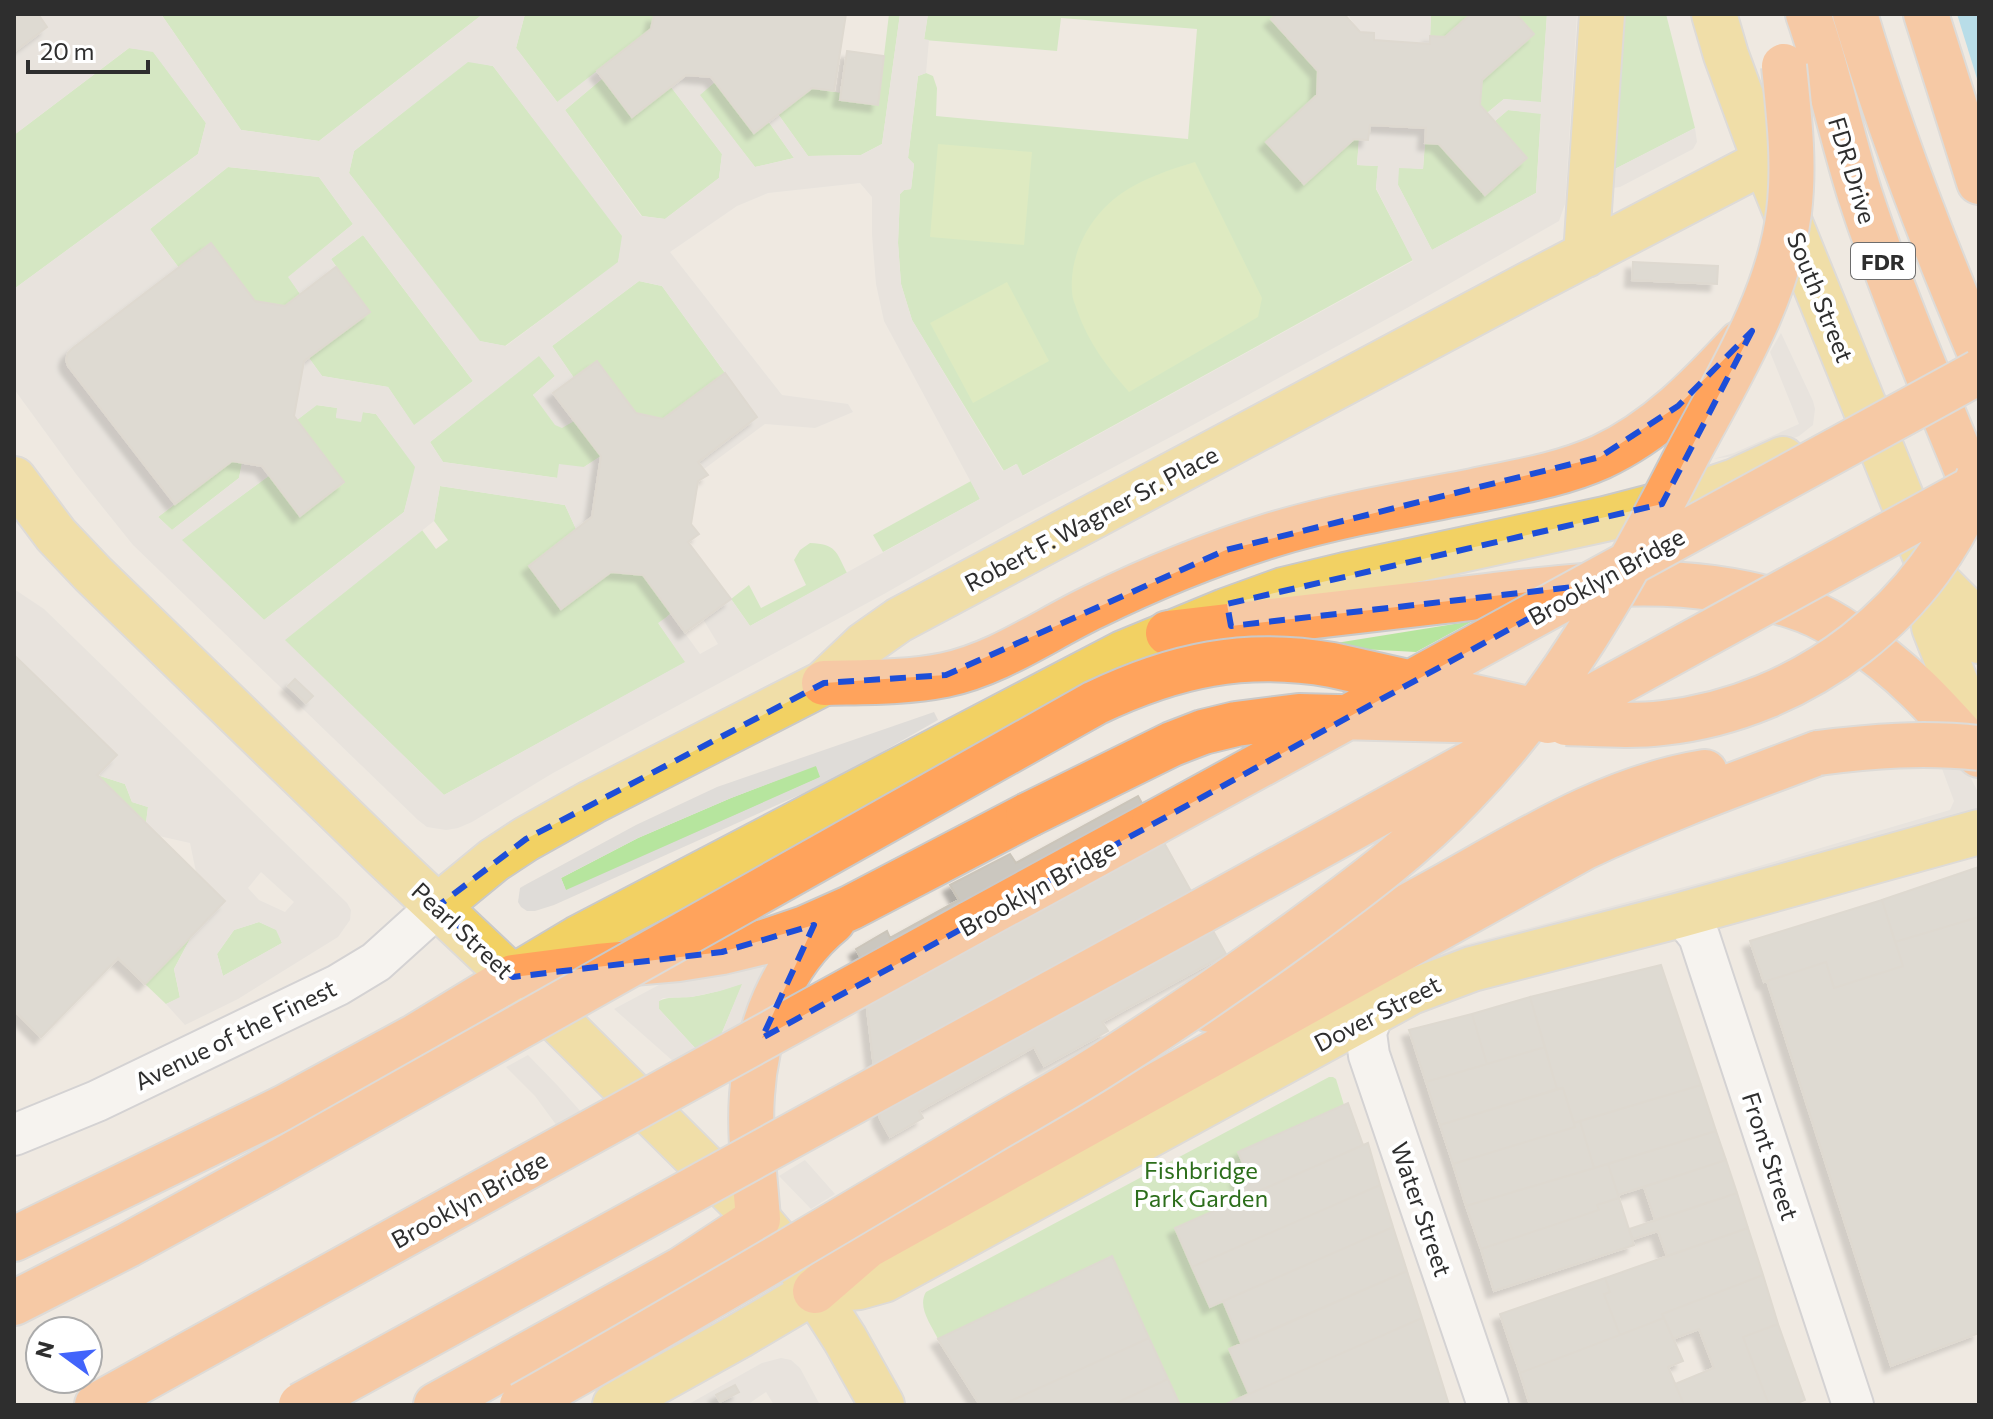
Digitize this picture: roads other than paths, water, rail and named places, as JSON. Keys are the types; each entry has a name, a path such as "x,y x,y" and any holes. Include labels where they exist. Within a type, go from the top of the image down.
{"highway":[{"path":"522,1405 1110,1061 1262,958 1354,890 1434,823 1488,768 1530,717 1584,641 1637,552 1752,331 1775,275 1789,215 1792,178 1783,14"},
{"name":"FDR Drive","path":"1808,14 1846,150 1889,279 1979,501"},
{"name":"FDR Drive","path":"1855,14 1911,186 1979,351"},
{"path":"1926,14 1979,182"},
{"path":"824,683 892,682 946,675 995,658 1093,607 1212,556 1273,535 1362,512 1574,468 1624,446 1652,427 1678,406 1752,331"},
{"name":"Brooklyn Bridge","path":"97,1405 1979,372"},
{"path":"14,1239 285,1107 416,1036 513,977 722,952 805,928 1172,744 1203,732 1299,716 1664,723 1732,709 1765,698 1857,643 1918,585 1961,518 1979,476"},
{"path":"301,1405 1979,485"},
{"path":"1168,633 1605,583 1685,584 1757,597 1805,611 1840,628 1903,674 1979,755"},
{"path":"14,1303 265,1170 1095,703 1148,681 1205,664 1272,658 1301,660 1595,724"},
{"path":"1110,1061 1312,959 1562,821 1629,791 1672,777 1818,753 1903,744 1979,745"},
{"path":"815,1291 867,1246 1585,847 1679,805 1818,753"},
{"path":"436,1405 682,1269 758,1219 751,1126 752,1097 758,1052 766,1023 795,960 812,940 850,908"}],"main road":[{"path":"1586,255 1602,14"},
{"name":"South Street","path":"1714,14 1765,161 1934,578 1934,627 1979,745"},
{"name":"Robert F. Wagner Sr. Place","path":"438,906 494,860 526,839 824,683 865,644 899,620 1765,161"},
{"path":"513,977 578,938 1123,653 1168,633 1283,590 1682,499 1735,481 1871,420"},
{"name":"Pearl Street","path":"14,479 56,535 93,574 513,977 758,1219 799,1267 882,1405"},
{"name":"South Street","path":"1934,578 1969,613 1979,641"},
{"name":"Dover Street","path":"815,1291 859,1287 884,1280 1411,992 1472,969 1979,832"},
{"path":"615,1405 815,1291"}],"street":[{"name":"Avenue of the Finest","path":"14,1135 97,1101 349,979 376,962 438,906"},
{"name":"Front Street","path":"1677,916 1687,921 1699,936 1853,1405"},
{"name":"Water Street","path":"1373,1013 1366,1033 1369,1055 1488,1405"}],"water":[{"path":"1957,14 1979,14 1979,85"}],"park label":[{"name":"Fishbridge Park Garden","path":"1201,1183"}]}
